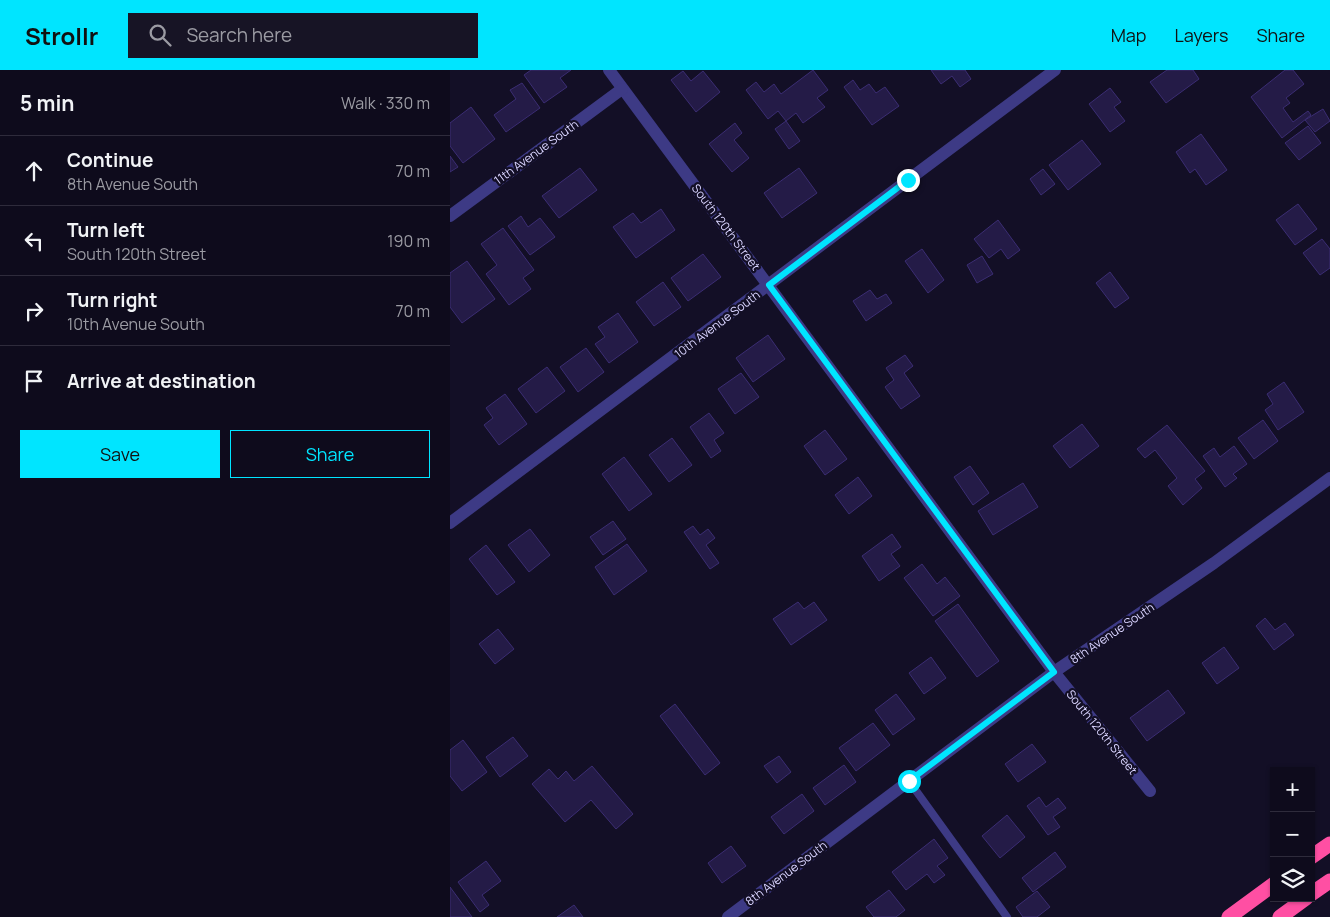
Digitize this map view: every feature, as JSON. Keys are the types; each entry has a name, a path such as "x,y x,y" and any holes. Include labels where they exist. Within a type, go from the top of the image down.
{"highway":[{"path":"1315,854 1330,844"},
{"path":"1315,891 1330,881"},
{"path":"1229,917 1270,887"},
{"path":"1280,917 1301,902"}],"street":[{"name":"South 120th Street","path":"609,70 1054,672 1150,791"},
{"name":"10th Avenue South","path":"450,523 1055,70"},
{"name":"11th Avenue South","path":"450,216 622,89"},
{"name":"8th Avenue South","path":"729,917 1054,672 1214,563 1330,478"}],"lane":[{"path":"909,781 1007,917"}],"building":[{"path":"531,70 571,70 560,78 567,87 544,103 524,75"},
{"path":"813,70 828,90 817,98 825,107 803,123 796,113 786,121 778,111 768,119 746,90 756,82 764,92 774,84 781,94"},
{"path":"931,70 965,70 971,79 960,87 952,76 941,84"},
{"path":"1167,70 1193,70 1199,79 1166,103 1150,82"},
{"path":"1285,70 1293,70 1304,84 1286,98 1290,103 1283,108 1293,122 1308,111 1311,115 1282,138 1251,97"},
{"path":"683,71 691,81 703,71 720,92 696,112 671,80"},
{"path":"853,80 860,90 869,84 876,93 885,87 899,106 872,125 844,87"},
{"path":"522,83 540,108 506,132 494,115 516,99 510,90"},
{"path":"1110,88 1121,102 1114,107 1125,121 1110,132 1089,104"},
{"path":"471,107 495,139 463,163 450,146 450,123"},
{"path":"1323,109 1330,121 1315,132 1305,120"},
{"path":"786,121 800,141 789,149 775,129"},
{"path":"735,123 742,133 734,140 749,158 732,172 709,144"},
{"path":"1308,126 1321,143 1299,160 1285,143"},
{"path":"1201,134 1227,170 1206,185 1195,169 1190,173 1176,152"},
{"path":"1082,140 1101,164 1068,190 1049,165"},
{"path":"450,156 458,167 450,172"},
{"path":"580,168 597,190 559,218 542,196"},
{"path":"799,168 817,193 782,218 764,193"},
{"path":"1043,169 1055,184 1041,195 1030,179"},
{"path":"1298,204 1317,229 1295,245 1276,220"},
{"path":"661,209 675,230 636,258 613,227 633,213 641,223"},
{"path":"521,216 528,227 540,218 555,237 530,255 508,226"},
{"path":"998,220 1020,250 1008,259 1001,249 989,258 974,239"},
{"path":"503,228 534,270 523,278 531,289 509,305 486,274 497,265 481,244"},
{"path":"1322,239 1330,249 1330,268 1320,275 1303,253"},
{"path":"922,249 944,280 928,293 905,261"},
{"path":"703,254 721,277 688,301 671,278"},
{"path":"982,256 993,274 977,283 967,265"},
{"path":"467,261 495,299 462,323 450,307 450,273"},
{"path":"1110,272 1129,298 1115,308 1096,283"},
{"path":"663,282 681,307 654,326 636,302"},
{"path":"870,290 877,299 886,294 892,303 866,321 853,301"},
{"path":"618,313 638,342 609,363 595,344 605,337 598,327"},
{"path":"768,335 785,359 753,382 736,358"},
{"path":"586,348 604,372 578,392 560,367"},
{"path":"905,355 913,366 904,373 920,396 901,409 885,387 894,380 886,368"},
{"path":"547,367 565,391 536,413 518,389"},
{"path":"741,373 759,397 735,414 718,389"},
{"path":"1284,382 1304,412 1278,430 1265,410 1273,404 1267,394"},
{"path":"505,394 527,424 499,445 484,425 493,418 486,408"},
{"path":"709,413 724,433 714,440 721,451 711,458 690,427"},
{"path":"1263,420 1278,441 1254,459 1238,438"},
{"path":"1082,424 1099,446 1070,468 1053,446"},
{"path":"1167,425 1205,471 1195,479 1202,488 1183,505 1168,486 1177,478 1155,450 1145,458 1137,449"},
{"path":"825,430 847,459 825,475 804,446"},
{"path":"672,438 692,465 669,482 649,455"},
{"path":"1234,446 1247,464 1233,474 1237,478 1225,487 1203,456 1214,448 1220,457"},
{"path":"624,457 652,494 629,511 602,474"},
{"path":"970,466 989,493 973,505 954,477"},
{"path":"858,477 872,496 849,514 835,495"},
{"path":"1023,483 1038,507 993,535 978,511"},
{"path":"613,521 626,539 603,555 590,537"},
{"path":"693,526 700,535 708,529 715,538 706,545 719,563 710,569 684,532"},
{"path":"530,529 550,555 529,572 508,545"},
{"path":"892,534 901,547 891,554 900,566 879,581 862,556"},
{"path":"627,544 647,571 614,595 595,567"},
{"path":"486,545 515,582 497,595 469,559"},
{"path":"922,564 937,584 945,577 960,596 933,616 904,578"},
{"path":"798,602 804,609 814,602 827,620 791,645 773,619"},
{"path":"958,604 999,661 977,677 935,621"},
{"path":"1265,618 1275,630 1285,623 1294,635 1274,650 1256,626"},
{"path":"498,629 514,649 495,664 479,644"},
{"path":"1224,647 1239,668 1217,684 1202,663"},
{"path":"931,657 946,678 924,694 909,673"},
{"path":"1168,690 1185,713 1147,741 1130,718"},
{"path":"896,694 915,719 893,735 875,710"},
{"path":"675,704 720,763 705,775 660,716"},
{"path":"873,723 890,745 856,771 839,748"},
{"path":"513,737 528,756 500,777 486,757"},
{"path":"463,740 487,772 462,791 450,776 450,750"},
{"path":"1032,744 1046,762 1018,782 1005,764"},
{"path":"779,756 791,772 777,783 764,766"},
{"path":"844,765 856,782 825,805 813,788"},
{"path":"592,766 633,814 616,829 591,800 565,822 532,784 549,769 558,779 566,771 574,781"},
{"path":"802,794 814,811 784,834 771,817"},
{"path":"1039,797 1046,807 1058,798 1066,808 1053,817 1060,827 1048,835 1027,806"},
{"path":"1007,815 1025,837 1000,858 982,836"},
{"path":"934,839 948,858 937,866 945,875 934,883 927,874 906,890 892,872"},
{"path":"731,846 746,866 722,883 708,863"},
{"path":"1055,852 1066,867 1033,892 1022,878"},
{"path":"486,861 501,881 482,895 489,905 480,912 458,882"},
{"path":"450,887 472,917 450,917"},
{"path":"889,890 905,910 896,917 874,917 866,907"},
{"path":"1037,891 1050,907 1037,917 1023,917 1016,907"},
{"path":"574,905 583,917 557,917"}],"route":[{"path":"908,180 769,285 1054,672 909,781"}]}
